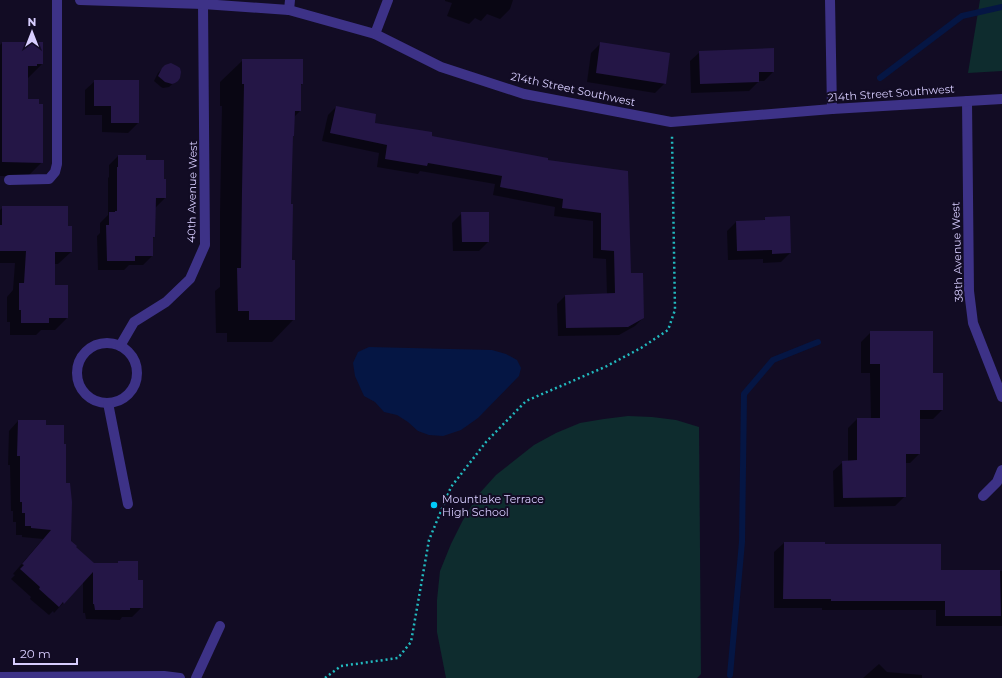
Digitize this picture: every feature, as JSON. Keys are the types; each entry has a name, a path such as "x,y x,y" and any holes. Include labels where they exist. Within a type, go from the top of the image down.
{"street":[{"path":"9,180 49,179 55,172 57,164 57,0"},
{"name":"214th Street Southwest","path":"80,0 203,4 289,10 375,34 441,67 524,94 672,122 832,109 1002,98"},
{"path":"289,10 290,0"},
{"path":"375,34 388,0"},
{"path":"830,0 832,109"},
{"name":"40th Avenue West","path":"120,346 134,322 166,302 190,279 205,244 203,4"},
{"name":"38th Avenue West","path":"967,101 969,291 973,323 1002,397"},
{"path":"101,343 111,343 128,351 134,358 137,367 137,376 134,386 129,393 122,399 108,403 94,400 87,395 81,388 78,379 77,369 85,352 101,343"},
{"path":"108,403 128,504"},
{"path":"984,496 997,482 1002,470"},
{"path":"196,678 220,626"},
{"path":"0,677 164,676 180,678"}],"path":[{"path":"325,678 341,666 398,658 411,642 429,540 451,487 486,442 526,401 605,367 641,348 668,330 675,310 672,122"}],"green space":[{"path":"980,0 1002,0 1002,71 968,73"},
{"path":"628,416 676,420 699,427 701,674 697,678 446,678 437,632 437,600 440,571 463,520 478,495 496,475 534,445 556,433 580,423"}],"water":[{"path":"369,347 492,350 506,354 517,360 521,368 519,376 478,418 461,430 443,436 429,435 418,431 397,415 384,412 375,402 364,396 355,376 353,363 358,352"}],"building":[{"path":"2,42 43,42 43,64 28,66 28,99 39,99 39,104 43,104 43,163 2,162"},
{"path":"600,42 670,53 666,84 596,73"},
{"path":"774,48 774,72 759,72 759,82 700,84 699,51"},
{"path":"242,59 303,59 301,111 295,111 293,136 291,204 293,204 292,260 295,260 295,320 249,320 249,311 238,311 237,268 241,268 244,84 242,84"},
{"path":"171,63 180,68 181,72 178,81 172,84 165,82 158,76 165,65"},
{"path":"94,80 139,80 139,123 111,123 111,106 94,106"},
{"path":"336,106 376,114 375,123 432,132 432,136 548,158 548,160 628,171 631,273 643,273 644,318 628,327 566,328 565,295 615,293 614,251 601,250 601,213 562,208 563,199 500,187 502,176 428,163 427,166 385,159 387,145 330,133"},
{"path":"118,155 146,155 146,160 164,160 166,198 156,198 153,256 135,256 135,261 107,261 106,225 109,225 109,212 117,211"},
{"path":"2,206 68,206 68,226 72,226 72,252 55,252 55,285 68,285 68,318 49,318 49,323 21,323 21,310 19,310 19,283 24,283 26,251 0,251"},
{"path":"461,212 489,212 489,242 462,242"},
{"path":"790,216 791,253 772,254 772,250 737,251 736,221 765,220 765,217"},
{"path":"870,331 933,331 933,373 943,373 943,410 920,410 920,454 906,454 906,497 843,498 842,461 857,460 857,418 880,418 880,364 870,364"},
{"path":"18,420 46,420 46,425 64,425 64,444 66,444 66,483 70,483 72,502 71,541 94,563 138,561 138,580 143,580 143,608 130,608 130,610 95,610 93,604 93,572 64,604 63,602 59,607 20,569 24,565 22,564 51,530 25,526 25,513 22,513 22,502 20,502 20,456 17,456"},
{"path":"784,542 825,542 825,544 941,544 941,570 1000,570 1001,616 945,616 945,601 831,601 831,599 783,599"}],"waterway":[{"path":"880,78 962,16 1002,7"},
{"path":"730,675 742,542 744,394 773,360 818,342"}],"place":[{"name":"Mountlake Terrace High School","path":"434,505"}]}
